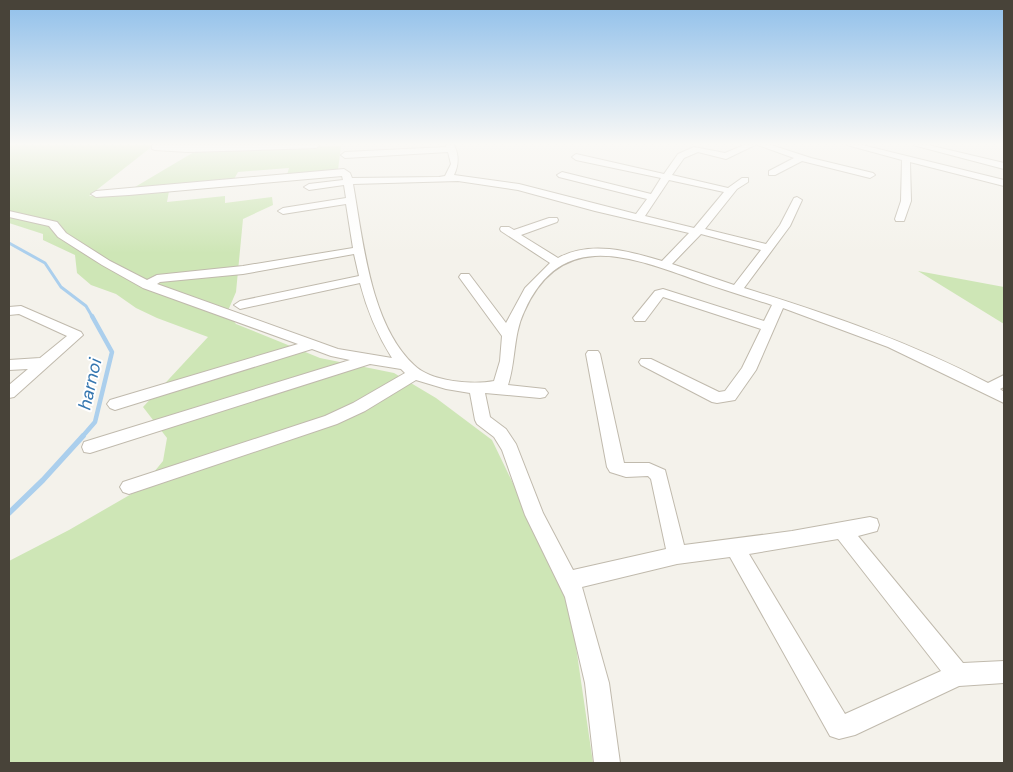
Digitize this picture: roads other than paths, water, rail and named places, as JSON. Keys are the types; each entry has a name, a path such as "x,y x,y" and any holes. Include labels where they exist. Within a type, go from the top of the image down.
{"street":[{"path":"96,194 301,181"},
{"path":"309,187 334,181"},
{"path":"347,181 365,278 382,328 394,350 411,369"},
{"path":"483,181 509,184 592,208 768,248"},
{"path":"586,181 653,198"},
{"path":"639,218 665,181"},
{"path":"682,181 731,191"},
{"path":"663,266 697,231 734,187 743,181"},
{"path":"900,219 906,201 906,181"},
{"path":"283,211 351,200"},
{"path":"737,289 785,226 797,200"},
{"path":"9,214 54,224 62,235 106,263 148,285 311,345 336,353 411,369 434,381 460,388 540,393"},
{"path":"553,220 508,232 558,263"},
{"path":"148,285 157,279 243,270 359,250"},
{"path":"481,389 501,384 508,360 509,336 523,301 532,287 548,269 558,263 578,254 601,252 621,254 779,302 877,338 949,369 1004,398"},
{"path":"465,277 509,336"},
{"path":"240,305 365,278"},
{"path":"640,318 659,294 663,293 768,327"},
{"path":"646,362 717,398 730,396 749,370 779,302"},
{"path":"9,311 21,310 76,335 9,393"},
{"path":"114,404 311,345"},
{"path":"593,354 616,468 620,470 644,468 654,471 659,475 677,555"},
{"path":"90,447 370,359"},
{"path":"9,364 43,363"},
{"path":"129,487 331,420 359,407 411,369"},
{"path":"988,390 1004,380"},
{"path":"481,389 483,420 500,434 510,449 534,515 575,595 597,684 607,763"},
{"path":"567,582 677,555 792,540 870,524"},
{"path":"842,530 958,675"},
{"path":"735,548 839,727 846,726 958,675 1004,672"}],"waterway":[{"name":"harnoi","path":"9,243 45,263 61,287 86,306 93,318"},
{"name":"harnoi","path":"82,437 95,422 112,352 92,316"},
{"name":"harnoi","path":"9,513 43,480 83,436"}]}
